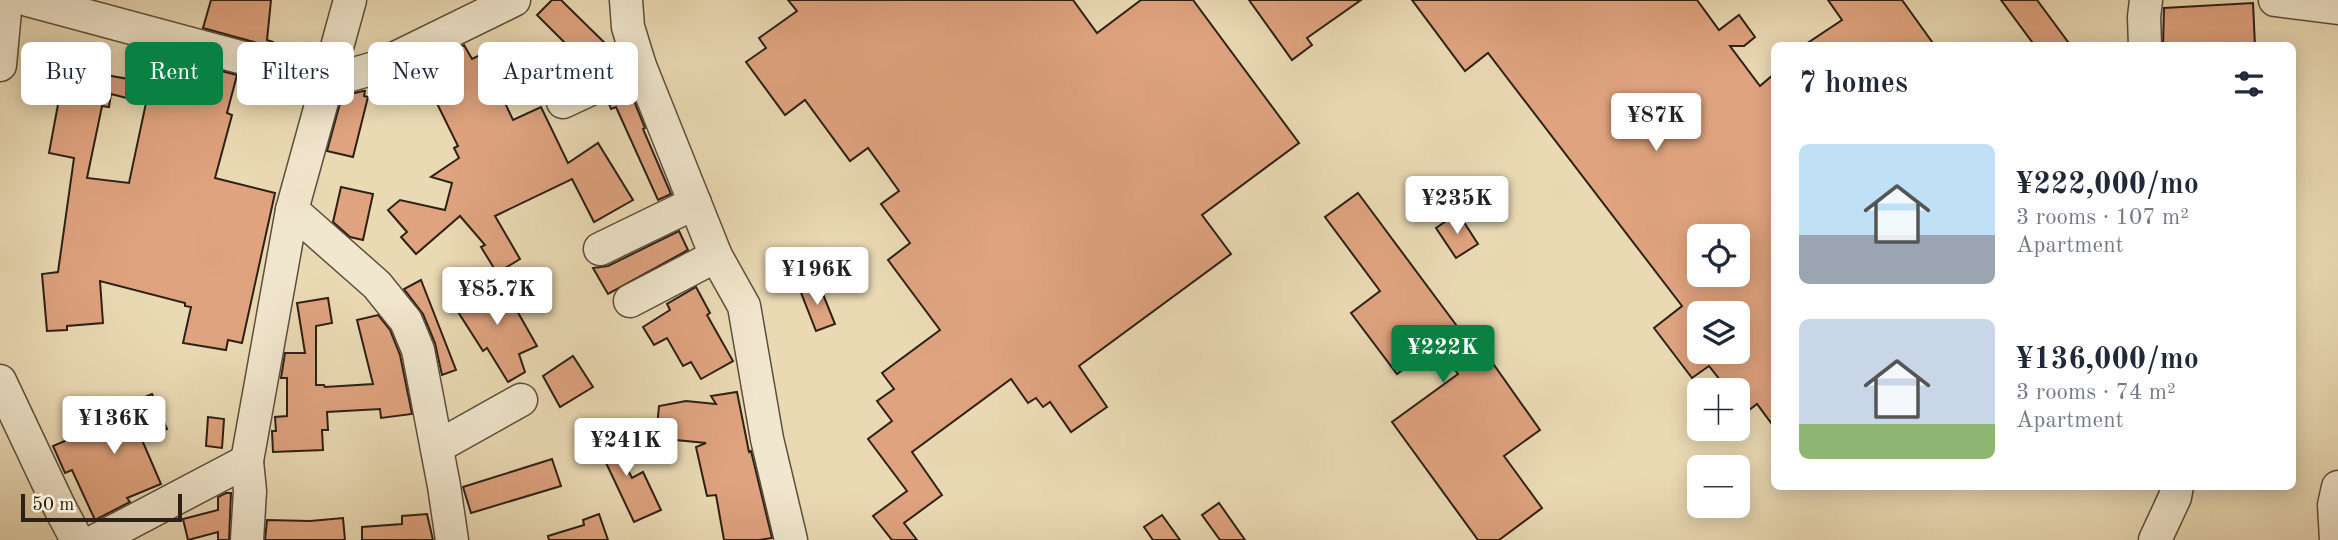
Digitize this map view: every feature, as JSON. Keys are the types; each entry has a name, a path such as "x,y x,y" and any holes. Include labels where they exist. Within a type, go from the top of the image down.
{"street":[{"path":"0,65 6,0"},
{"path":"28,0 237,56"},
{"path":"339,42 349,0"},
{"path":"354,74 375,68 514,0"},
{"path":"626,0 628,27 640,66 716,256 744,306 767,439 791,540"},
{"path":"2145,42 2146,0"},
{"path":"2275,0 2338,8"},
{"path":"247,540 250,491 247,461 292,209 322,105"},
{"path":"600,248 695,203"},
{"path":"292,209 377,285 406,321 418,350 452,540"},
{"path":"630,301 716,256"},
{"path":"0,381 77,540"},
{"path":"436,447 521,400"},
{"path":"97,540 247,461"},
{"path":"2336,540 2334,505 2338,487"},
{"path":"2155,540 2176,490"}],"building":[{"path":"211,0 271,0 267,40 273,42 254,42 203,28"},
{"path":"552,0 561,0 604,42 564,42 537,15"},
{"path":"788,0 1073,0 1097,33 1141,0 1193,0 1299,143 1202,215 1231,254 1079,366 1107,407 1071,432 1050,402 1043,407 1036,398 1028,403 1011,379 912,452 942,495 904,523 917,540 892,540 873,516 907,491 868,439 892,421 877,401 894,389 882,373 940,330 888,260 910,243 881,204 899,191 868,148 850,161 805,100 785,115 746,62 766,48 759,38 797,11"},
{"path":"1249,0 1361,0 1307,38 1312,45 1292,60"},
{"path":"1412,0 1697,0 1719,30 1739,15 1755,37 1744,46 1730,46 1760,86 1771,77 1771,423 1757,404 1750,409 1750,378 1718,378 1709,366 1692,378 1654,328 1682,306 1488,53 1465,71"},
{"path":"1828,0 1902,0 1932,42 1809,42 1842,20"},
{"path":"2001,0 2037,0 2068,42 2032,42"},
{"path":"2253,3 2255,42 2163,42 2164,8"},
{"path":"464,45 472,59 478,56 478,105 506,105 513,120 541,107 568,163 598,143 633,200 594,222 572,179 495,216 520,259 497,273 481,247 485,245 460,216 416,254 401,237 407,232 388,210 400,200 445,210 452,183 431,177 459,158 454,148 458,146 438,105 464,105"},
{"path":"223,71 237,75 227,113 232,115 215,178 275,193 242,343 228,340 226,350 183,343 191,307 185,306 185,303 100,281 103,323 67,326 67,330 47,331 42,274 58,272 74,158 49,153 58,105 109,105 102,106 87,178 129,183 146,105 223,105"},
{"path":"111,76 125,78 125,98 111,94"},
{"path":"365,91 364,96 368,97 353,157 327,151 340,105 354,105 354,93"},
{"path":"610,105 636,105 671,194 658,200 616,107 611,109"},
{"path":"341,187 373,194 363,240 350,237 333,222"},
{"path":"1358,193 1474,349 1480,345 1540,430 1504,456 1542,508 1499,540 1478,540 1392,422 1458,374 1436,344 1397,374 1351,313 1380,291 1325,217"},
{"path":"1458,213 1478,244 1456,258 1436,228"},
{"path":"679,231 688,250 608,294 593,268 608,266"},
{"path":"499,279 537,346 519,354 525,372 508,382 487,348 483,351 453,304"},
{"path":"421,280 456,370 442,375 435,343 423,314 404,289"},
{"path":"818,282 835,324 816,331 800,290"},
{"path":"696,287 710,313 707,315 733,361 701,379 691,362 683,366 667,338 654,345 643,327 670,310 667,304"},
{"path":"328,298 332,323 316,326 316,385 325,387 373,384 357,320 378,315 390,330 400,355 412,414 381,418 380,409 327,412 328,430 322,430 323,450 273,452 272,431 276,431 275,417 287,416 287,378 281,378 285,353 305,353 297,303"},
{"path":"573,356 593,387 560,407 543,376"},
{"path":"737,392 749,452 751,451 772,538 724,540 716,495 707,496 696,447 706,443 656,438 659,406 686,401 716,404 711,396"},
{"path":"152,394 167,429 142,440 161,484 127,498 130,502 95,520 72,470 65,473 53,446 86,432 82,423"},
{"path":"208,417 224,419 222,448 206,446"},
{"path":"603,422 632,478 643,472 661,510 634,522 590,429"},
{"path":"552,459 561,486 471,513 463,487"},
{"path":"231,493 229,540 218,540 218,532 188,540 183,519 218,510 218,497"},
{"path":"1219,503 1245,540 1220,540 1202,515"},
{"path":"427,514 433,540 362,540 362,527 402,524 402,516"},
{"path":"599,514 608,540 549,540 548,536 584,525 583,520"},
{"path":"1162,515 1180,540 1153,540 1144,527"},
{"path":"343,518 345,540 265,540 267,520 310,521"}]}
